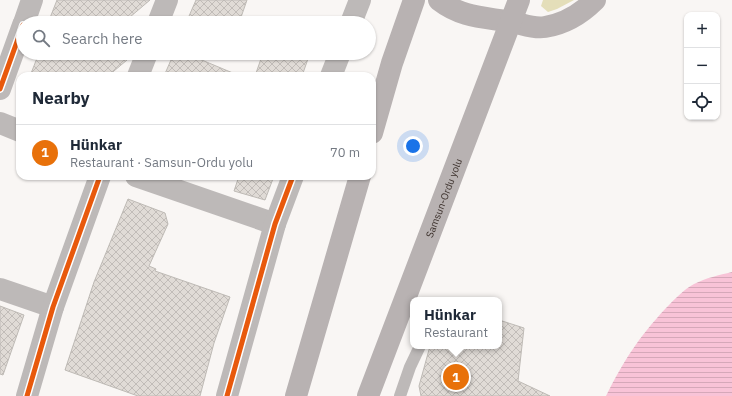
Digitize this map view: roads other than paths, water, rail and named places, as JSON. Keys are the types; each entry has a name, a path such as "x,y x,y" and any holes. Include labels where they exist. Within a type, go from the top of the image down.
{"highway":[{"path":"376,119 392,63 414,0"},
{"path":"439,0 450,7 481,19 511,22 533,28 551,26 574,17 595,0"},
{"name":"Samsun-Ordu yolu","path":"368,396 519,0"},
{"path":"296,396 359,180"}],"street":[{"path":"26,16 32,0"},
{"path":"161,16 167,0"},
{"path":"354,16 360,0"},
{"path":"0,89 16,44"},
{"path":"140,72 144,60"},
{"path":"333,72 337,60"},
{"path":"0,123 16,129"},
{"path":"27,396 52,307 99,180"},
{"path":"148,180 276,224"},
{"path":"227,396 276,224 292,180"},
{"path":"0,288 52,307"}],"lane":[{"path":"400,396 410,367 419,349"}],"place":[{"name":"Hünkar","path":"456,377"}]}
